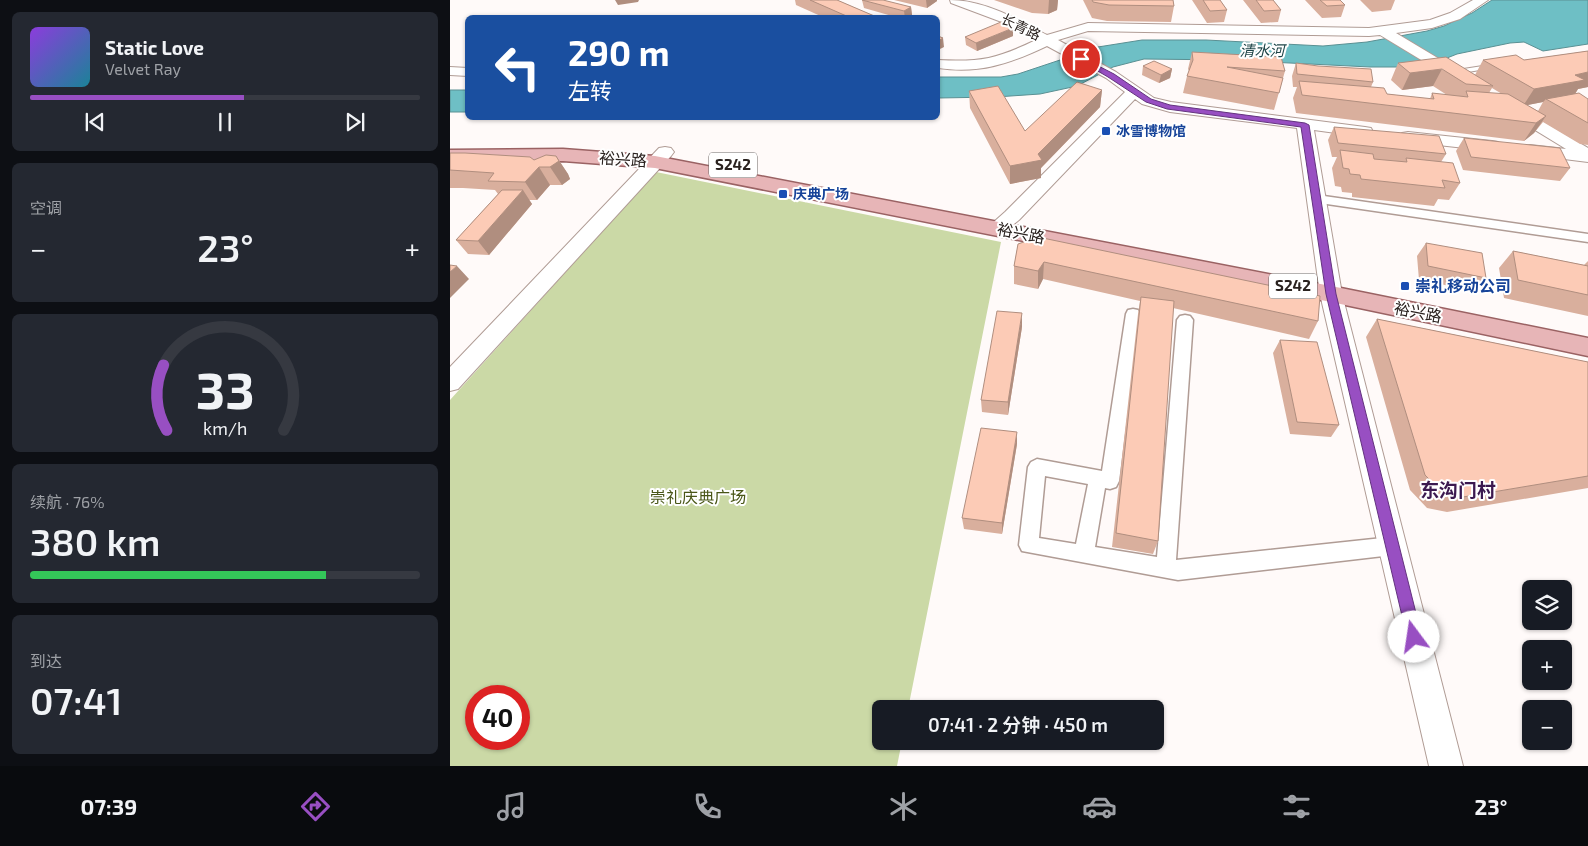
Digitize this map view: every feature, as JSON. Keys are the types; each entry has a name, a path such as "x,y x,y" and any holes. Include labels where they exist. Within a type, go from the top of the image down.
{"main road":[{"name":"裕兴路","path":"450,145 572,146 660,157 1004,222 1330,288 1588,334"},
{"name":"裕兴路","path":"450,156 563,155 660,157"},
{"name":"裕兴路","path":"1330,288 1588,347"}],"street":[{"name":"长青路","path":"956,0 1012,21 1111,75 1148,101 1170,107 1305,125 1588,156"},
{"path":"940,64 988,63 1010,58 1046,40 1072,30 1088,28 1388,34 1432,24 1455,16 1482,0"},
{"path":"1388,34 1474,86"},
{"path":"450,72 465,72"},
{"path":"1004,222 1134,92"},
{"path":"1498,100 1525,114 1588,156"},
{"path":"1305,125 1330,288 1446,766"},
{"path":"450,382 660,157"},
{"path":"1317,199 1588,238"},
{"path":"1133,314 1110,480 1036,467 1030,545 1178,570 1392,546"},
{"path":"1166,568 1185,320"},
{"path":"1084,554 1098,478"}],"lane":[{"path":"1445,68 1500,66"}],"green space":[{"name":"崇礼庆典广场","path":"656,172 1001,242 910,700 872,700 872,750 900,750 897,766 450,766 450,400"}],"water":[{"name":"清水河","path":"1492,0 1588,0 1588,44 1543,51 1524,42 1510,43 1398,67 1229,60 1144,59 1113,67 1077,86 1040,94 940,98 940,77 1001,77 1018,74 1066,58 1079,50 1142,40 1206,40 1323,46 1367,42 1427,31 1444,26 1472,13"},
{"path":"450,90 465,90 465,112 450,112"}],"building":[{"path":"810,0 837,0 872,15 844,15"},
{"path":"862,0 883,0 911,7 904,11"},
{"path":"1092,0 1173,0 1174,6 1109,5 1093,2"},
{"path":"1203,0 1220,0 1227,10 1210,11"},
{"path":"1256,0 1273,0 1281,10 1264,11"},
{"path":"1320,0 1340,0 1345,5 1327,6"},
{"path":"1001,22 1013,28 976,43 965,37"},
{"path":"1588,51 1588,72 1575,75 1585,80 1534,89 1483,60 1516,55 1524,60"},
{"path":"1192,52 1281,57 1285,71 1227,67 1283,78 1279,93 1187,76 1193,60"},
{"path":"1446,57 1493,86 1466,84 1442,69 1410,73 1398,63"},
{"path":"1154,61 1172,69 1161,75 1143,66"},
{"path":"1296,63 1371,69 1373,82 1297,74"},
{"path":"1299,81 1384,88 1387,94 1434,99 1432,93 1468,97 1466,91 1508,94 1546,116 1536,123 1302,95"},
{"path":"1077,82 1102,90 1038,154 1042,160 1010,166 969,91 998,86 1025,131"},
{"path":"1579,93 1588,99 1588,123 1546,99"},
{"path":"1334,127 1439,136 1446,154 1338,143"},
{"path":"1464,138 1560,148 1570,168 1471,157"},
{"path":"1340,150 1373,154 1374,159 1407,162 1406,158 1453,163 1460,183 1442,180 1445,188 1361,179 1360,175 1350,174 1349,169 1343,168"},
{"path":"450,153 530,157 534,160 546,155 556,156 559,161 550,167 539,167 525,182 488,181 494,173 450,170"},
{"path":"502,190 523,190 478,241 456,240"},
{"path":"1038,237 1320,296 1318,321 1044,262 1038,271 1014,266 1018,244"},
{"path":"1426,243 1482,253 1486,278 1428,266"},
{"path":"1513,251 1588,266 1588,295 1518,280"},
{"path":"450,265 457,266 450,272"},
{"path":"1141,297 1174,301 1158,541 1116,533"},
{"path":"997,311 1022,313 1008,402 981,400"},
{"path":"1377,319 1588,362 1588,476 1463,497 1443,493 1425,475"},
{"path":"1280,340 1317,342 1339,425 1297,422"},
{"path":"981,428 1017,432 1002,523 962,518"}],"place":[{"name":"冰雪博物馆","path":"1106,131"},
{"name":"庆典广场","path":"783,194"},
{"name":"崇礼移动公司","path":"1405,286"}],"district":[{"name":"东沟门村","path":"1458,490"}],"route":[{"path":"1081,59 1111,75 1148,101 1170,107 1305,125 1331,294 1414,637"}]}
